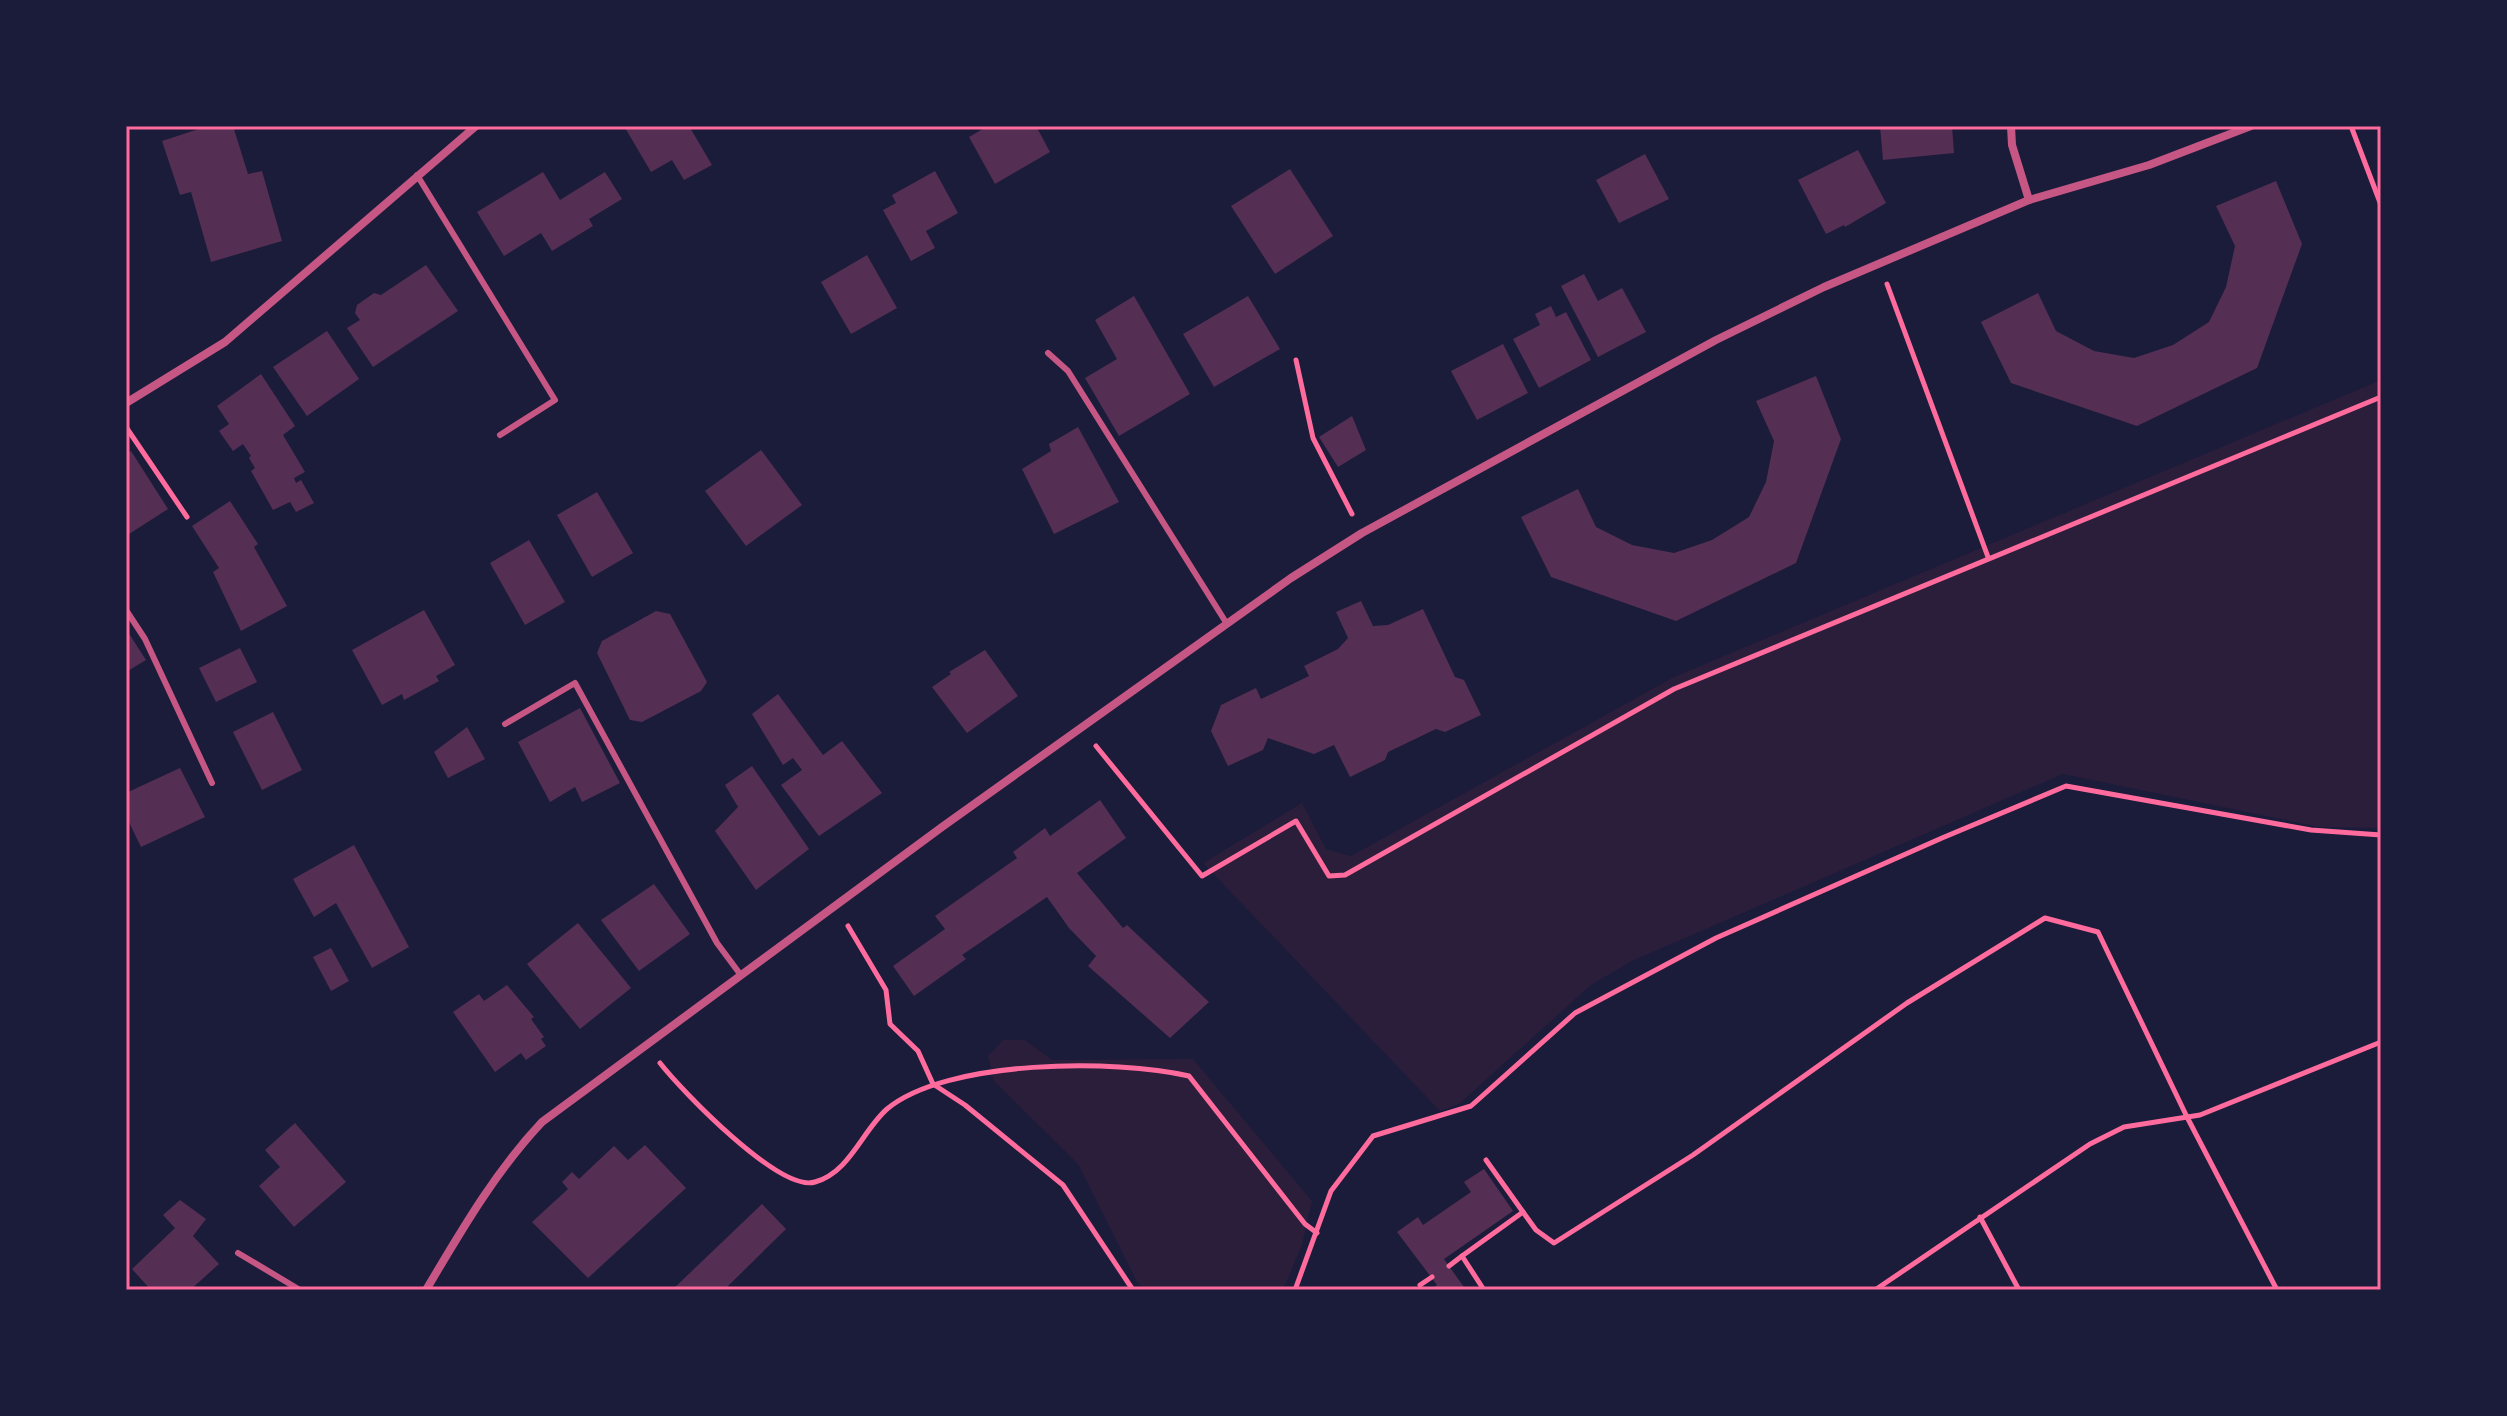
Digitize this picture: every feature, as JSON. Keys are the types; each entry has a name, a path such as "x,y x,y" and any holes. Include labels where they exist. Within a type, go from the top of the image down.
{"street":[{"path":"126,403 225,342 476,126"},
{"path":"2011,126 2012,145 2029,200"},
{"path":"426,1290 515,1151 542,1122 740,974 1082,727 1362,533 1716,340 1878,264 2029,200 2149,165 2251,126"}],"lane":[{"path":"417,175 555,400 500,435"},
{"path":"1048,353 1068,371 1227,624"},
{"path":"126,610 145,639 212,783"},
{"path":"505,724 575,683 717,943 740,974"},
{"path":"238,1253 300,1290"}],"path":[{"path":"2351,126 2381,205"},
{"path":"1878,264 1988,557"},
{"path":"1296,360 1313,438 1362,533"},
{"path":"1082,727 1202,876 1296,821 1329,876 1345,875 1674,689 2381,397"},
{"path":"126,427 187,517"},
{"path":"1295,1290 1331,1191 1373,1136 1471,1106 1575,1013 1716,938 2066,786 2311,830 2381,835"},
{"path":"836,906 886,990 890,1024 918,1051 933,1084 965,1105 1063,1185 1133,1290"},
{"path":"1486,1160 1536,1230 1554,1243 1693,1155 1907,1003 2045,918 2098,932 2187,1117 2277,1290"},
{"path":"1875,1290 2090,1144 2124,1127 2200,1115 2381,1042"},
{"path":"647,1045 676,1083 765,1164 792,1181 814,1183 838,1169 887,1109 933,1084 990,1070 1029,1067 1162,1070 1189,1076 1305,1224 1317,1233"},
{"path":"1449,1266 1523,1212"},
{"path":"1980,1217 2019,1290"},
{"path":"1462,1256 1484,1290"},
{"path":"1420,1285 1432,1277"}],"shaded area":[{"path":"2381,380 2381,828 2319,827 2063,774 1632,961 1591,985 1459,1104 1440,1111 1203,863 1302,803 1326,849 1351,856 1674,677"},
{"path":"1003,1040 1025,1040 1052,1060 1193,1059 1312,1201 1302,1245 1283,1290 1145,1290 1137,1282 1078,1164 994,1081 988,1056"}],"building":[{"path":"208,126 233,126 248,174 262,171 282,241 211,262 191,192 180,195 162,141"},
{"path":"624,126 689,126 712,165 684,180 672,160 651,172"},
{"path":"988,126 1036,126 1050,152 995,184 969,137"},
{"path":"1880,126 1952,126 1954,153 1883,160"},
{"path":"1858,150 1886,203 1845,227 1826,234 1798,180"},
{"path":"1645,154 1669,199 1619,223 1596,180"},
{"path":"1290,169 1333,236 1275,274 1231,206"},
{"path":"935,171 958,213 926,231 935,248 911,261 883,210 896,203 892,195"},
{"path":"543,172 560,200 605,172 622,199 589,219 593,226 552,251 541,233 504,256 477,212"},
{"path":"2276,181 2302,244 2257,368 2137,426 2011,383 1981,322 2038,293 2056,331 2094,351 2134,358 2173,345 2209,322 2226,287 2235,246 2216,206"},
{"path":"867,255 897,308 851,334 821,282"},
{"path":"426,265 458,311 373,367 347,328 360,320 355,313 357,305 374,293 381,295"},
{"path":"1584,274 1598,301 1622,288 1646,332 1598,357 1561,286"},
{"path":"1134,296 1190,394 1119,436 1085,378 1117,359 1095,320"},
{"path":"1248,296 1280,349 1214,387 1183,334"},
{"path":"1551,306 1556,317 1566,312 1591,360 1539,388 1513,339 1540,325 1535,314"},
{"path":"327,331 359,379 307,416 273,367"},
{"path":"1503,344 1528,393 1477,420 1451,371"},
{"path":"261,374 295,426 283,435 305,472 294,478 296,483 301,480 314,503 296,512 290,502 273,510 251,471 255,468 243,444 233,451 219,431 229,424 217,406"},
{"path":"1816,376 1841,439 1796,563 1676,621 1551,577 1521,517 1578,489 1596,527 1632,545 1674,553 1712,540 1749,517 1766,482 1774,441 1756,401"},
{"path":"1352,416 1366,450 1338,467 1319,437"},
{"path":"1078,427 1119,502 1054,534 1022,469 1051,451 1049,444"},
{"path":"761,450 802,505 746,546 705,491"},
{"path":"131,451 168,509 126,536 126,454"},
{"path":"597,492 633,553 592,577 557,515"},
{"path":"230,501 258,544 254,547 287,606 241,631 213,572 219,568 192,526"},
{"path":"529,540 565,602 525,625 490,563"},
{"path":"1361,601 1373,626 1388,625 1423,609 1455,677 1464,680 1481,715 1445,732 1436,729 1388,752 1385,760 1350,777 1334,745 1314,754 1268,738 1263,750 1228,766 1211,731 1221,705 1256,688 1261,699 1309,676 1304,666 1338,649 1348,638 1336,612"},
{"path":"424,610 455,665 436,676 439,681 404,700 402,694 382,705 352,650"},
{"path":"656,611 670,614 707,682 701,691 642,722 630,720 597,653 602,641"},
{"path":"126,629 146,660 126,672"},
{"path":"240,648 257,682 216,702 199,668"},
{"path":"985,650 1018,696 967,733 932,687 951,674 949,672"},
{"path":"778,694 823,755 842,741 882,793 819,836 781,785 802,770 793,758 783,765 752,714"},
{"path":"580,708 620,783 582,802 575,787 550,802 518,742"},
{"path":"273,712 302,770 262,790 233,732"},
{"path":"467,727 485,759 448,778 434,752"},
{"path":"752,766 809,849 756,890 715,831 738,807 725,785"},
{"path":"180,768 205,817 141,847 126,816 126,793"},
{"path":"1100,800 1126,838 1077,873 1123,928 1127,925 1209,1002 1170,1038 1088,966 1096,956 1069,928 1047,897 962,955 966,959 914,996 893,966 945,929 935,916 1017,858 1013,852 1045,828 1050,836"},
{"path":"354,845 409,947 372,968 336,903 314,917 293,879"},
{"path":"654,884 690,934 639,971 601,920"},
{"path":"578,923 631,988 580,1029 527,964"},
{"path":"331,948 349,981 331,991 313,957"},
{"path":"507,985 534,1017 531,1019 544,1037 541,1039 546,1046 526,1060 521,1053 495,1072 453,1012 479,994 484,1001"},
{"path":"295,1123 346,1182 294,1227 259,1186 280,1167 265,1150"},
{"path":"645,1145 686,1188 588,1278 532,1222 568,1189 562,1182 572,1172 579,1179 614,1146 628,1160"},
{"path":"1484,1169 1513,1211 1444,1259 1466,1290 1430,1290 1437,1285 1397,1232 1418,1217 1423,1225 1471,1192 1464,1182"},
{"path":"180,1200 206,1219 193,1236 219,1264 190,1290 151,1290 132,1269 175,1228 163,1215"},
{"path":"762,1204 786,1229 724,1290 672,1290"}]}
